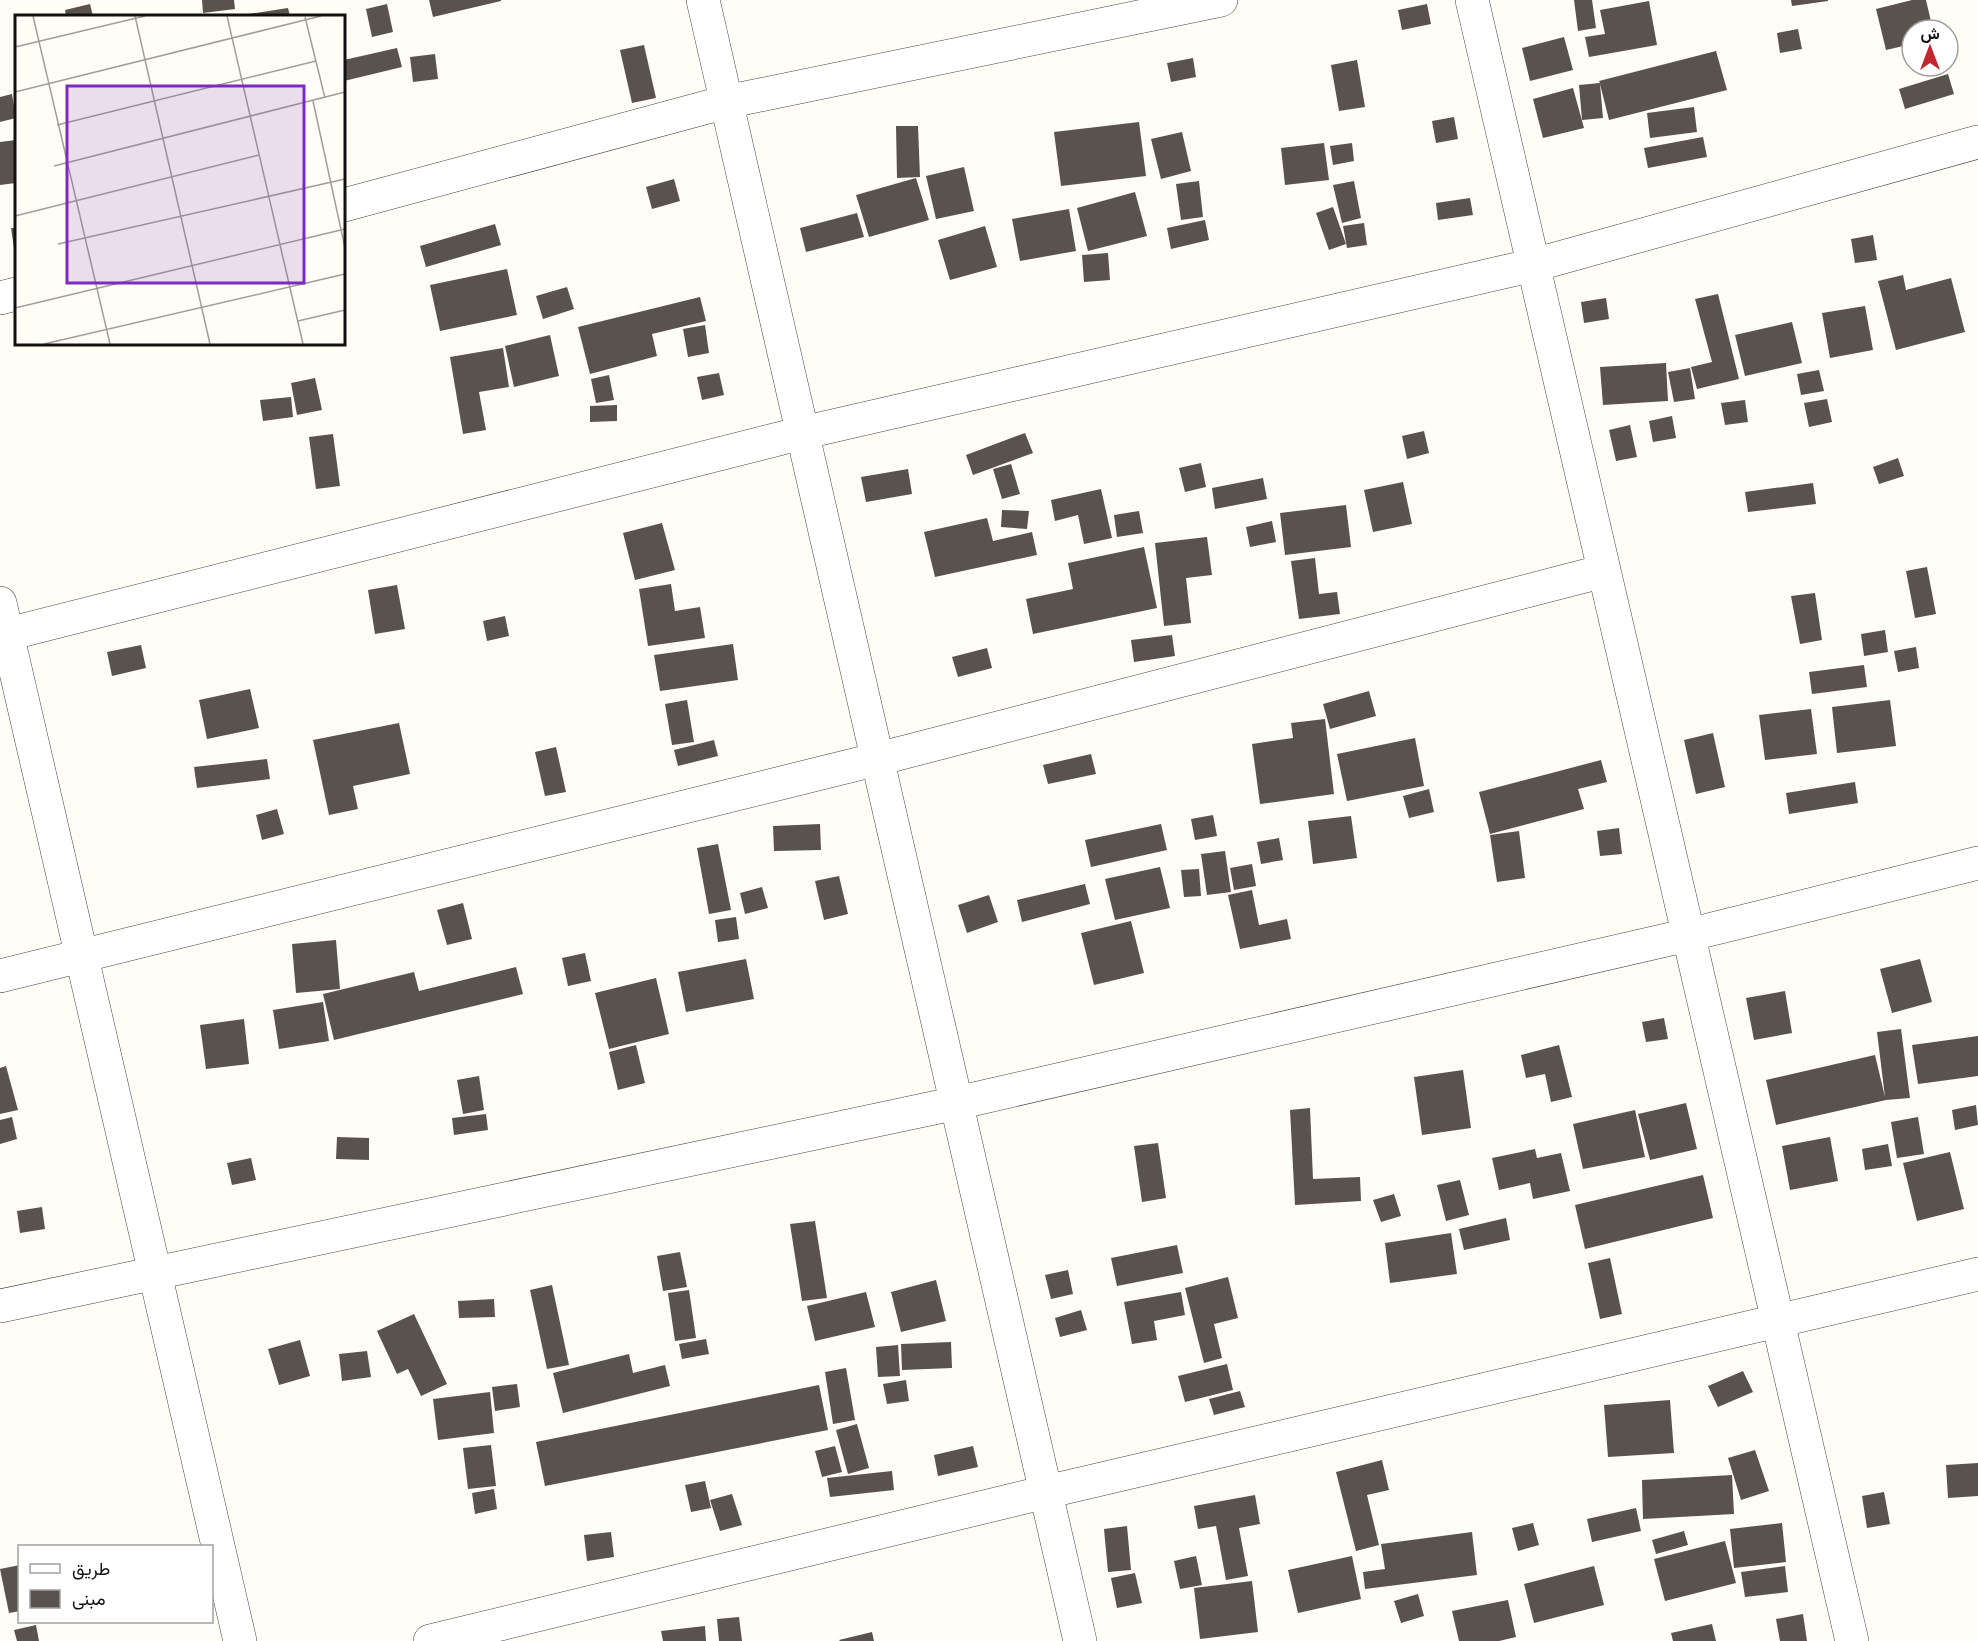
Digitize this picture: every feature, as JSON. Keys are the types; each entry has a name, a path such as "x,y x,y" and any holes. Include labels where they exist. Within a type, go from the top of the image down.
{"street":[{"path":"703,0 1080,1641"},
{"path":"345,205 726,102 1221,0"},
{"path":"1472,0 1852,1641"},
{"path":"240,1641 82,956 2,624 802,433 1534,266 1978,142"},
{"path":"0,298 15,294"},
{"path":"0,976 878,759 1604,571"},
{"path":"0,1306 957,1103 1688,935 1978,863"},
{"path":"430,1641 1046,1492 1978,1274"}],"building":[{"path":"202,0 234,0 235,9 203,13"},
{"path":"429,0 501,0 501,1 433,17"},
{"path":"1574,0 1592,0 1596,28 1578,31"},
{"path":"1791,0 1828,0 1828,1 1792,6"},
{"path":"1912,0 1926,0 1930,18 1900,18 1900,47 1886,50 1876,9"},
{"path":"1649,1 1657,45 1589,57 1585,37 1605,34 1600,10"},
{"path":"90,4 93,15 66,15 65,10"},
{"path":"387,4 393,32 372,37 366,9"},
{"path":"1427,4 1431,24 1402,30 1398,10"},
{"path":"288,8 290,15 242,15"},
{"path":"1798,29 1802,49 1780,53 1777,33"},
{"path":"1564,37 1573,70 1530,81 1522,48"},
{"path":"644,45 656,98 632,103 620,50"},
{"path":"397,48 402,67 345,81 345,60"},
{"path":"1716,51 1727,90 1609,120 1600,84 1603,118 1582,120 1579,85 1600,83 1599,81"},
{"path":"435,54 438,79 413,82 410,57"},
{"path":"1193,58 1196,77 1171,82 1167,63"},
{"path":"1357,60 1365,107 1339,111 1331,65"},
{"path":"1935,78 1949,78 1954,94 1905,109 1899,89"},
{"path":"1573,88 1584,128 1543,138 1533,99"},
{"path":"12,94 15,118 0,122 0,97"},
{"path":"1694,107 1697,132 1650,138 1647,113"},
{"path":"1454,117 1458,139 1436,143 1432,121"},
{"path":"1139,122 1146,176 1061,186 1054,132"},
{"path":"896,126 918,126 920,177 897,178"},
{"path":"1182,132 1191,171 1161,179 1151,139"},
{"path":"1703,137 1707,157 1648,168 1644,148"},
{"path":"15,140 15,183 0,185 0,142"},
{"path":"1324,143 1329,180 1285,185 1281,148"},
{"path":"1352,143 1354,161 1333,165 1330,146"},
{"path":"964,167 974,211 936,219 926,176"},
{"path":"916,178 929,220 869,237 856,195"},
{"path":"674,179 680,201 652,209 646,187"},
{"path":"1199,181 1203,217 1181,220 1176,184"},
{"path":"1354,181 1361,218 1342,223 1333,185"},
{"path":"1135,192 1147,236 1088,251 1077,208"},
{"path":"1470,198 1473,215 1438,220 1436,203"},
{"path":"1333,207 1346,244 1329,250 1316,213"},
{"path":"1069,209 1076,251 1020,261 1012,219"},
{"path":"857,213 864,237 806,252 800,228"},
{"path":"1205,220 1209,240 1171,249 1167,228"},
{"path":"1364,223 1367,245 1347,248 1343,226"},
{"path":"495,224 501,245 426,267 420,246"},
{"path":"985,226 997,267 950,280 938,240"},
{"path":"11,228 15,228 15,255"},
{"path":"1873,235 1877,260 1855,263 1851,239"},
{"path":"1108,253 1110,280 1084,282 1082,255"},
{"path":"507,269 517,315 440,331 430,285"},
{"path":"1903,275 1906,290 1951,278 1965,332 1896,350 1878,281"},
{"path":"567,287 574,309 543,319 536,296"},
{"path":"1718,294 1739,379 1697,389 1691,367 1712,362 1695,299"},
{"path":"700,297 706,321 652,334 657,356 590,374 578,327"},
{"path":"1606,298 1609,319 1584,323 1581,302"},
{"path":"1865,306 1873,350 1830,358 1822,313"},
{"path":"1792,322 1802,363 1745,376 1735,335"},
{"path":"705,325 709,353 688,357 683,329"},
{"path":"550,335 559,376 514,387 505,346"},
{"path":"503,348 509,387 479,392 486,430 463,434 450,357"},
{"path":"1666,363 1668,401 1603,405 1600,367"},
{"path":"1690,368 1695,399 1674,402 1668,372"},
{"path":"1819,370 1824,391 1801,395 1797,374"},
{"path":"719,373 724,395 702,400 697,377"},
{"path":"609,375 614,400 596,403 591,379"},
{"path":"315,378 322,410 297,415 291,383"},
{"path":"291,397 293,417 263,421 260,400"},
{"path":"1827,399 1832,422 1809,427 1804,403"},
{"path":"1745,400 1748,422 1725,425 1721,403"},
{"path":"617,405 617,421 590,422 590,406"},
{"path":"1672,416 1676,438 1653,442 1649,421"},
{"path":"1630,425 1637,457 1616,461 1609,430"},
{"path":"1424,431 1429,453 1407,459 1402,436"},
{"path":"1025,433 1033,453 973,475 966,455"},
{"path":"333,434 340,486 316,489 309,437"},
{"path":"1898,458 1904,476 1879,484 1873,467"},
{"path":"1201,463 1206,487 1185,492 1179,468"},
{"path":"1011,464 1020,494 1002,499 993,469"},
{"path":"908,469 912,494 866,502 861,477"},
{"path":"1263,478 1267,499 1215,509 1212,488"},
{"path":"1403,482 1412,524 1373,532 1364,490"},
{"path":"1813,483 1816,504 1748,512 1745,492"},
{"path":"1101,489 1112,538 1084,544 1078,515 1055,521 1051,500"},
{"path":"1346,505 1351,547 1285,555 1280,513"},
{"path":"1002,510 1029,511 1027,529 1001,527"},
{"path":"1139,511 1143,533 1117,537 1114,515"},
{"path":"987,518 993,541 1032,532 1037,555 935,577 924,532"},
{"path":"1272,521 1276,542 1250,547 1246,527"},
{"path":"662,523 675,570 635,580 623,533"},
{"path":"1207,537 1212,575 1186,578 1191,623 1164,626 1155,543"},
{"path":"1144,547 1157,608 1033,634 1026,599 1073,589 1068,563"},
{"path":"1315,558 1319,594 1337,592 1340,614 1299,619 1291,561"},
{"path":"1927,567 1936,614 1915,618 1906,571"},
{"path":"671,584 675,611 700,607 705,638 648,646 639,589"},
{"path":"397,585 405,629 375,634 368,590"},
{"path":"1815,593 1822,640 1800,644 1791,596"},
{"path":"505,616 509,636 487,641 483,621"},
{"path":"1885,630 1888,652 1864,656 1861,634"},
{"path":"1172,635 1175,656 1134,662 1131,640"},
{"path":"733,644 738,680 660,691 654,655"},
{"path":"141,645 146,668 112,676 107,652"},
{"path":"1916,647 1919,668 1898,672 1894,651"},
{"path":"987,648 992,668 958,677 952,657"},
{"path":"1864,665 1867,687 1812,694 1809,672"},
{"path":"250,689 259,728 207,739 199,700"},
{"path":"1369,691 1376,716 1330,729 1323,704"},
{"path":"687,700 694,742 672,745 665,704"},
{"path":"1890,700 1896,746 1837,753 1832,707"},
{"path":"1811,709 1817,754 1765,760 1759,715"},
{"path":"1325,719 1334,794 1260,804 1252,744 1293,738 1291,723"},
{"path":"399,723 410,774 353,786 358,809 329,815 313,740"},
{"path":"1713,733 1725,787 1696,794 1684,740"},
{"path":"1415,738 1424,786 1347,801 1337,754"},
{"path":"714,740 718,756 678,766 674,750"},
{"path":"556,747 566,792 545,796 535,752"},
{"path":"1091,754 1096,774 1048,784 1043,765"},
{"path":"267,759 270,779 197,788 194,767"},
{"path":"1601,760 1607,782 1578,789 1584,809 1490,834 1479,792"},
{"path":"1855,782 1858,803 1789,814 1786,793"},
{"path":"1429,789 1434,812 1409,818 1403,796"},
{"path":"277,809 284,834 262,840 256,815"},
{"path":"1213,815 1217,836 1195,840 1191,819"},
{"path":"1351,816 1357,858 1313,864 1308,821"},
{"path":"820,824 821,850 774,851 773,826"},
{"path":"1161,824 1167,850 1091,867 1085,840"},
{"path":"1619,828 1622,854 1600,856 1597,831"},
{"path":"1519,831 1525,878 1497,882 1490,835"},
{"path":"1279,838 1283,860 1261,864 1257,842"},
{"path":"718,844 731,910 709,914 697,848"},
{"path":"1225,851 1231,892 1207,895 1201,854"},
{"path":"1252,864 1256,886 1234,890 1230,868"},
{"path":"1160,867 1170,908 1115,920 1105,879"},
{"path":"1199,869 1201,896 1184,897 1181,870"},
{"path":"839,876 848,914 824,920 815,881"},
{"path":"1085,884 1090,904 1022,922 1017,900"},
{"path":"762,887 768,908 745,914 740,893"},
{"path":"1252,890 1259,925 1287,919 1291,939 1240,949 1228,895"},
{"path":"989,895 998,922 967,933 958,905"},
{"path":"463,903 472,939 447,945 437,910"},
{"path":"736,917 739,939 718,942 715,920"},
{"path":"1131,921 1144,973 1094,985 1081,933"},
{"path":"336,940 340,989 296,993 292,944"},
{"path":"585,953 591,981 568,986 562,958"},
{"path":"746,959 754,999 686,1012 678,972"},
{"path":"1920,959 1932,1002 1892,1013 1880,969"},
{"path":"516,967 523,994 334,1040 323,994 414,972 419,991"},
{"path":"656,978 669,1034 609,1049 595,993"},
{"path":"1785,991 1792,1033 1754,1040 1746,998"},
{"path":"323,1002 329,1041 279,1049 273,1010"},
{"path":"1664,1018 1668,1039 1646,1042 1642,1022"},
{"path":"244,1019 249,1064 206,1069 200,1025"},
{"path":"1901,1029 1910,1098 1886,1100 1776,1125 1766,1080 1875,1055 1885,1097 1877,1032"},
{"path":"1978,1036 1978,1076 1918,1084 1912,1045"},
{"path":"636,1045 645,1083 618,1090 609,1052"},
{"path":"1559,1045 1572,1097 1551,1102 1545,1074 1526,1078 1521,1055"},
{"path":"6,1066 18,1110 0,1114 0,1068"},
{"path":"1463,1070 1471,1128 1422,1135 1414,1077"},
{"path":"479,1076 484,1110 463,1114 457,1080"},
{"path":"1686,1103 1697,1149 1650,1160 1638,1114"},
{"path":"1976,1105 1978,1125 1955,1130 1952,1110"},
{"path":"1310,1108 1313,1179 1360,1177 1361,1201 1295,1205 1290,1110"},
{"path":"1635,1110 1645,1157 1583,1169 1573,1124"},
{"path":"486,1114 488,1130 454,1135 452,1118"},
{"path":"12,1117 17,1139 0,1144 0,1120"},
{"path":"1918,1117 1924,1154 1897,1158 1891,1122"},
{"path":"337,1137 369,1138 369,1160 336,1159"},
{"path":"1830,1137 1838,1181 1790,1190 1782,1146"},
{"path":"1158,1143 1166,1198 1142,1202 1134,1146"},
{"path":"1888,1144 1892,1166 1865,1170 1862,1149"},
{"path":"1535,1149 1537,1158 1561,1153 1570,1191 1533,1199 1530,1183 1499,1190 1492,1158"},
{"path":"1950,1152 1964,1209 1917,1221 1903,1163"},
{"path":"251,1158 256,1180 232,1185 227,1163"},
{"path":"1703,1175 1713,1218 1585,1249 1575,1205"},
{"path":"1460,1180 1469,1215 1446,1221 1437,1185"},
{"path":"1394,1194 1401,1216 1381,1222 1373,1200"},
{"path":"42,1207 45,1229 20,1233 17,1211"},
{"path":"1506,1218 1510,1240 1464,1250 1459,1229"},
{"path":"815,1221 827,1298 802,1301 790,1224"},
{"path":"1451,1233 1457,1274 1390,1283 1385,1243"},
{"path":"1177,1245 1183,1273 1117,1286 1111,1258"},
{"path":"680,1252 687,1287 663,1291 657,1256"},
{"path":"1610,1258 1622,1314 1600,1319 1588,1263"},
{"path":"1068,1270 1073,1294 1051,1299 1045,1275"},
{"path":"1228,1277 1238,1318 1214,1324 1222,1358 1204,1363 1185,1288"},
{"path":"936,1280 946,1321 901,1332 891,1292"},
{"path":"552,1285 569,1365 547,1369 530,1290"},
{"path":"689,1290 696,1338 675,1341 668,1293"},
{"path":"866,1292 875,1327 815,1341 807,1306"},
{"path":"1181,1292 1185,1315 1154,1321 1157,1340 1132,1344 1124,1302"},
{"path":"494,1299 495,1317 459,1318 458,1301"},
{"path":"1081,1310 1087,1330 1060,1337 1055,1318"},
{"path":"414,1314 447,1384 421,1396 408,1369 397,1374 377,1331"},
{"path":"706,1339 709,1354 682,1359 679,1344"},
{"path":"300,1340 310,1376 279,1385 268,1349"},
{"path":"951,1342 952,1368 902,1370 901,1344"},
{"path":"898,1345 900,1376 878,1377 876,1347"},
{"path":"367,1351 371,1377 342,1381 339,1354"},
{"path":"629,1354 633,1373 665,1365 670,1386 563,1413 553,1373"},
{"path":"1227,1364 1233,1390 1185,1402 1178,1376"},
{"path":"846,1368 855,1420 833,1424 825,1372"},
{"path":"1743,1371 1753,1392 1718,1407 1708,1386"},
{"path":"906,1380 909,1401 887,1404 883,1384"},
{"path":"517,1384 520,1407 495,1411 492,1387"},
{"path":"819,1385 828,1430 545,1486 536,1442"},
{"path":"1240,1391 1245,1407 1214,1415 1209,1399"},
{"path":"490,1392 494,1433 438,1440 433,1399"},
{"path":"1670,1400 1674,1453 1608,1457 1604,1405"},
{"path":"857,1424 869,1468 848,1474 836,1430"},
{"path":"491,1445 496,1486 468,1489 463,1448"},
{"path":"835,1446 842,1472 822,1477 815,1451"},
{"path":"973,1446 978,1467 938,1476 934,1455"},
{"path":"1755,1450 1769,1491 1741,1500 1728,1458"},
{"path":"1382,1460 1389,1490 1367,1495 1379,1545 1356,1551 1336,1472"},
{"path":"1978,1463 1978,1496 1948,1498 1946,1465"},
{"path":"892,1471 894,1490 830,1497 827,1478"},
{"path":"1732,1475 1734,1514 1643,1519 1642,1480"},
{"path":"705,1481 711,1508 691,1512 685,1485"},
{"path":"494,1489 497,1509 475,1514 472,1493"},
{"path":"1884,1492 1890,1524 1867,1528 1862,1496"},
{"path":"732,1494 742,1525 720,1531 710,1500"},
{"path":"1255,1495 1260,1524 1239,1528 1248,1576 1226,1580 1216,1526 1198,1529 1194,1506"},
{"path":"1636,1508 1641,1531 1592,1542 1587,1519"},
{"path":"1533,1523 1539,1545 1518,1551 1512,1528"},
{"path":"1782,1523 1786,1562 1734,1568 1730,1529"},
{"path":"1127,1526 1131,1570 1108,1572 1104,1529"},
{"path":"1684,1531 1688,1545 1656,1554 1652,1540"},
{"path":"611,1532 614,1557 587,1561 584,1535"},
{"path":"1472,1532 1477,1575 1365,1589 1363,1572 1385,1569 1381,1544"},
{"path":"1725,1541 1736,1583 1665,1601 1654,1559"},
{"path":"1196,1556 1202,1585 1180,1589 1174,1561"},
{"path":"1352,1556 1361,1599 1298,1613 1288,1570"},
{"path":"18,1565 18,1611 9,1613 0,1569"},
{"path":"1594,1566 1604,1605 1534,1623 1524,1584"},
{"path":"1785,1566 1788,1592 1745,1597 1741,1572"},
{"path":"1135,1573 1142,1603 1117,1608 1111,1578"},
{"path":"1252,1581 1258,1632 1200,1639 1194,1588"},
{"path":"1418,1594 1424,1616 1401,1623 1394,1601"},
{"path":"1508,1600 1516,1637 1499,1641 1459,1641 1452,1611"},
{"path":"1803,1614 1807,1641 1780,1641 1776,1619"},
{"path":"739,1617 742,1641 719,1641 717,1619"},
{"path":"1712,1624 1716,1641 1673,1641 1671,1633"},
{"path":"36,1625 39,1641 17,1641 14,1630"},
{"path":"705,1626 706,1641 663,1641 661,1631"},
{"path":"872,1632 874,1641 839,1640"}]}
